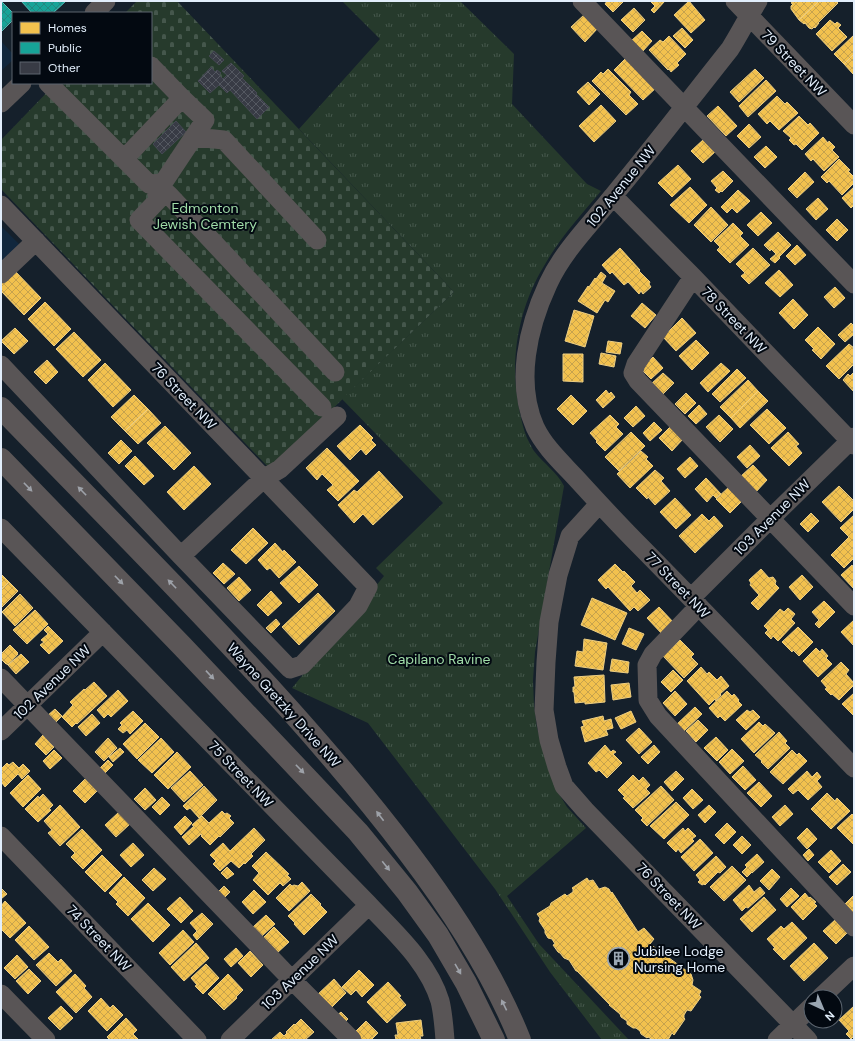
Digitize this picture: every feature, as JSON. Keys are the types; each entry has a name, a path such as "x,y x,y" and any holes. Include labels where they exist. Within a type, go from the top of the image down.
{"main road":[{"name":"Wayne Gretzky Drive NW","path":"1,408 247,663 325,749 377,811 429,880 461,928 490,977 520,1040"},
{"path":"1,459 183,647 358,832 407,892 438,935 466,983 494,1040"}],"street":[{"path":"582,1 854,284"},
{"name":"79 Street NW","path":"735,1 753,8 854,125"},
{"name":"102 Avenue NW","path":"526,388 528,343 540,302 558,265 570,248 730,49 741,32 753,8"},
{"path":"49,84 149,184 163,183 205,120 152,67"},
{"path":"1,103 21,84"},
{"path":"124,159 182,98"},
{"path":"194,137 224,140 317,240"},
{"path":"155,184 168,195 335,372"},
{"path":"1,365 181,556 263,479 280,469 330,412 139,220 158,200 155,184"},
{"name":"78 Street NW","path":"613,196 853,441"},
{"name":"76 Street NW","path":"1,205 368,587 358,606 302,665 290,668 181,556"},
{"path":"1,274 36,241"},
{"path":"693,277 636,364 633,373 638,381 854,606"},
{"name":"77 Street NW","path":"526,388 530,414 535,427 541,438 561,462 599,504 854,768"},
{"name":"103 Avenue NW","path":"853,441 770,519 695,602 653,654 647,665 648,700 658,716 854,927"},
{"name":"76 Street NW","path":"599,504 570,536 558,575 549,622 544,710 549,740 564,786 585,810 808,1040"},
{"name":"75 Street NW","path":"1,528 369,905 415,956 430,977 440,1002 443,1015 445,1040"},
{"name":"102 Avenue NW","path":"1,731 103,632"},
{"path":"1,678 292,980 352,1040"},
{"name":"74 Street NW","path":"1,836 197,1040"},
{"name":"103 Avenue NW","path":"230,1040 369,905"},
{"path":"830,989 854,966"},
{"path":"1,994 46,1040"},
{"path":"777,1040 803,1015"}],"shaded area":[{"path":"1,41 12,53 12,61 1,71"},
{"path":"1,226 20,245 1,263"}],"green space":[{"name":"Edmonton Jewish Cemtery","path":"137,1 177,1 454,292 270,469 1,189 1,140 55,84 152,84 152,12 126,12"},
{"name":"Capilano Ravine","path":"342,1 460,1 514,54 512,104 587,184 601,191 563,237 536,280 524,309 520,325 517,340 515,372 519,407 527,438 534,451 558,476 564,486 535,652 533,680 537,728 556,789 567,807 586,828 507,896 539,944 629,1040 602,1040 550,972 495,889 368,723 292,688 384,576 376,568 443,503 342,399 454,292 299,129 380,39"}],"building: Homes":[{"path":"607,1 624,1 613,12 605,4"},
{"path":"650,1 665,1 654,13 651,10 655,6"},
{"path":"689,1 705,20 691,33 674,15"},
{"path":"794,1 819,1 799,20 791,9 793,4 791,3"},
{"path":"819,1 836,1 838,3 815,28 814,27 812,29 799,20"},
{"path":"634,8 645,20 633,32 621,20"},
{"path":"585,14 598,28 585,42 571,27"},
{"path":"830,20 835,24 837,22 841,25 838,28 847,37 832,51 816,34"},
{"path":"682,28 693,40 685,48 673,36"},
{"path":"642,31 652,41 642,52 631,41"},
{"path":"854,35 854,54 844,64 834,54"},
{"path":"669,36 686,54 677,63 679,65 671,72 649,50 660,40 663,42"},
{"path":"854,54 854,73 853,74 844,64"},
{"path":"627,57 657,87 643,100 614,70"},
{"path":"608,69 631,92 629,95 638,104 626,115 592,81 601,72 603,74"},
{"path":"755,69 764,78 739,102 730,92"},
{"path":"766,80 776,91 748,117 739,106"},
{"path":"588,82 600,94 589,105 577,92"},
{"path":"777,96 785,104 787,102 798,113 779,130 770,121 767,124 758,114"},
{"path":"601,105 616,121 594,142 579,126"},
{"path":"718,106 737,126 726,136 707,116"},
{"path":"799,116 808,125 810,123 819,133 802,150 789,140 791,138 783,131"},
{"path":"749,124 761,137 749,148 737,136"},
{"path":"823,137 828,143 829,141 835,147 832,150 839,157 824,171 813,159 811,161 805,154"},
{"path":"704,139 716,151 703,163 691,151"},
{"path":"766,146 777,157 765,168 754,157"},
{"path":"839,159 850,170 848,171 854,177 854,183 842,195 829,181 827,183 821,177"},
{"path":"678,165 691,179 672,197 658,183"},
{"path":"723,171 733,181 719,193 715,190 717,188 711,181"},
{"path":"805,172 814,182 797,198 788,189"},
{"path":"690,187 707,205 689,223 670,205"},
{"path":"854,187 854,208 853,206 851,208 842,198"},
{"path":"738,190 750,201 737,213 732,208 727,213 721,207"},
{"path":"818,198 828,209 816,220 806,209"},
{"path":"711,207 728,225 711,242 694,225"},
{"path":"761,212 772,223 758,236 747,225"},
{"path":"837,219 848,230 837,241 826,230"},
{"path":"733,223 743,233 740,236 749,245 730,263 717,250 720,247 714,241"},
{"path":"778,232 791,245 775,263 770,259 776,254 764,245"},
{"path":"797,245 806,255 795,265 786,256"},
{"path":"620,248 650,282 649,284 651,287 643,294 641,291 639,294 628,282 624,285 612,272 610,274 602,265"},
{"path":"753,248 770,265 749,284 741,276 745,273 736,264"},
{"path":"14,270 41,298 24,315 1,291 1,283"},
{"path":"779,270 793,285 780,297 765,283"},
{"path":"601,272 606,276 602,283 615,291 608,302 605,300 597,313 578,301 588,286 589,287"},
{"path":"835,287 845,298 834,308 824,297"},
{"path":"793,299 808,315 794,329 779,313"},
{"path":"45,302 71,329 54,346 28,319"},
{"path":"642,303 656,315 645,328 631,316"},
{"path":"574,310 594,316 585,347 565,341"},
{"path":"682,318 696,333 676,351 663,337"},
{"path":"851,323 854,326 854,334 845,342 838,335"},
{"path":"818,327 835,344 821,359 805,340"},
{"path":"15,328 28,341 14,354 1,341"},
{"path":"74,332 101,360 83,377 56,349"},
{"path":"696,340 709,353 692,370 679,356"},
{"path":"608,341 622,343 620,354 606,352"},
{"path":"849,344 854,348 854,364 839,379 826,366"},
{"path":"601,353 616,356 614,367 599,364"},
{"path":"563,354 583,354 583,382 563,381"},
{"path":"653,357 663,368 651,379 641,369"},
{"path":"47,360 58,372 46,384 34,372"},
{"path":"105,363 131,390 113,407 88,380"},
{"path":"721,363 730,371 708,392 700,383"},
{"path":"737,369 746,378 720,402 712,394"},
{"path":"854,372 854,392 843,380 848,374 850,376"},
{"path":"663,373 674,383 662,395 651,384"},
{"path":"748,380 758,391 731,418 720,407"},
{"path":"606,390 609,394 611,392 615,397 603,408 596,400"},
{"path":"758,391 768,401 740,428 731,418"},
{"path":"686,393 696,403 685,414 675,404"},
{"path":"134,395 148,409 125,431 111,417"},
{"path":"571,395 587,411 573,425 557,409"},
{"path":"699,405 707,414 696,424 688,416"},
{"path":"636,406 645,416 633,427 624,418"},
{"path":"148,409 161,423 138,444 125,431"},
{"path":"767,409 786,428 769,444 750,425"},
{"path":"610,415 619,424 616,427 623,434 605,451 590,433"},
{"path":"719,415 733,429 720,442 706,427"},
{"path":"654,422 662,430 650,441 643,433"},
{"path":"360,425 373,438 371,440 376,445 366,455 361,449 350,460 337,446"},
{"path":"165,426 191,453 174,470 147,443"},
{"path":"670,427 683,439 672,451 659,438"},
{"path":"631,432 645,446 619,471 605,457"},
{"path":"788,432 799,444 796,446 802,453 789,466 771,448"},
{"path":"121,440 132,451 119,464 108,453"},
{"path":"750,445 760,456 747,468 737,457"},
{"path":"327,448 359,481 338,501 327,490 333,485 322,474 317,480 306,468"},
{"path":"641,451 648,457 646,459 653,466 630,488 617,474"},
{"path":"135,456 154,476 144,485 125,466"},
{"path":"690,457 698,466 685,478 677,469"},
{"path":"753,465 767,480 755,493 740,477"},
{"path":"194,466 211,484 184,510 167,492"},
{"path":"655,470 664,478 661,481 670,491 655,505 648,497 647,499 636,488"},
{"path":"379,471 403,497 373,525 363,514 354,523 338,505 354,490 357,492"},
{"path":"706,478 721,494 716,498 713,495 707,502 695,489"},
{"path":"730,486 743,500 730,513 716,499"},
{"path":"839,486 854,501 854,509 841,522 822,502"},
{"path":"675,498 691,515 676,529 660,512"},
{"path":"811,513 819,521 808,532 800,524"},
{"path":"702,514 709,521 714,516 723,526 695,553 679,536"},
{"path":"854,515 854,558 844,568 831,555 849,537 840,528"},
{"path":"253,528 268,543 246,564 231,550"},
{"path":"275,543 283,552 284,550 296,562 279,578 270,568 267,570 258,560"},
{"path":"223,563 235,574 224,584 213,573"},
{"path":"615,564 635,582 631,586 637,593 640,590 650,600 638,611 634,607 630,611 608,587 606,589 598,580"},
{"path":"852,565 854,568 854,589 841,575"},
{"path":"299,566 318,585 299,603 280,583"},
{"path":"761,569 769,578 773,577 776,581 775,584 779,588 758,610 751,603 759,595 750,585 751,583 749,580"},
{"path":"1,574 9,582 1,590"},
{"path":"802,575 813,587 800,600 789,587"},
{"path":"239,577 251,590 239,601 227,588"},
{"path":"9,582 18,591 1,608 1,590"},
{"path":"271,591 282,603 268,616 257,605"},
{"path":"318,593 335,611 299,645 282,627"},
{"path":"20,594 33,608 15,626 2,612"},
{"path":"592,598 627,613 615,640 581,625"},
{"path":"824,601 835,612 819,628 815,624 819,620 812,612"},
{"path":"659,607 675,624 663,635 647,618"},
{"path":"788,608 795,614 791,619 795,623 778,641 773,636 771,639 765,633 768,630 764,626 780,609 784,612"},
{"path":"35,610 48,624 27,644 13,630"},
{"path":"276,619 280,624 271,633 266,628"},
{"path":"854,620 854,646 841,632"},
{"path":"48,626 63,641 49,654 40,645 44,642 41,640 48,634 44,630"},
{"path":"798,627 813,642 799,656 793,650 792,652 782,642"},
{"path":"629,628 644,634 636,650 622,644"},
{"path":"584,639 607,643 603,670 575,666 577,651 583,652"},
{"path":"680,640 694,654 691,657 698,664 684,678 663,656"},
{"path":"10,645 18,654 8,665 1,659 1,654"},
{"path":"816,648 820,652 822,649 828,656 826,658 832,664 818,677 803,661"},
{"path":"21,654 29,662 16,674 8,665"},
{"path":"612,659 629,662 628,673 610,671"},
{"path":"841,662 849,670 846,674 854,685 839,700 825,689 827,688 821,681"},
{"path":"701,667 707,674 709,672 717,680 721,676 729,686 720,694 721,695 716,701 715,699 709,705 687,681"},
{"path":"673,670 683,680 671,692 661,682"},
{"path":"604,675 605,702 585,704 585,702 575,703 573,692 573,687 575,687 574,677"},
{"path":"94,682 107,696 72,727 62,717 73,705 70,702"},
{"path":"629,683 631,697 613,700 611,685"},
{"path":"118,690 128,701 111,717 108,714 104,718 97,710"},
{"path":"675,691 687,704 675,716 663,703"},
{"path":"727,691 732,696 734,694 742,705 725,721 720,716 718,718 709,708"},
{"path":"854,693 854,716 842,704"},
{"path":"695,707 702,714 682,733 675,726"},
{"path":"55,709 62,716 55,723 47,716"},
{"path":"747,710 750,712 753,710 760,717 746,730 736,720"},
{"path":"133,711 143,721 130,734 127,730 123,733 118,729 122,725 120,723"},
{"path":"631,711 636,722 621,729 615,718"},
{"path":"92,714 100,723 86,736 78,727"},
{"path":"603,716 604,721 611,719 613,728 606,730 608,735 585,742 581,727 584,726 582,721"},
{"path":"698,720 708,730 696,742 686,731"},
{"path":"759,722 763,726 765,724 775,733 754,753 741,739"},
{"path":"145,723 159,737 137,759 123,744"},
{"path":"639,728 652,742 639,754 626,740"},
{"path":"779,732 787,741 785,743 790,748 768,769 755,755"},
{"path":"43,735 54,747 46,755 35,744"},
{"path":"716,737 728,750 717,761 704,748"},
{"path":"108,738 117,748 104,761 95,752"},
{"path":"161,738 174,752 152,773 138,760"},
{"path":"605,745 611,752 613,750 616,752 613,754 622,763 607,778 599,770 596,772 588,763"},
{"path":"654,745 660,752 648,764 641,757"},
{"path":"120,748 124,752 113,762 109,757"},
{"path":"732,749 744,761 730,774 719,762"},
{"path":"54,750 62,758 50,769 43,761"},
{"path":"792,750 797,755 799,753 807,761 783,784 770,772"},
{"path":"177,752 191,767 168,789 154,775"},
{"path":"108,760 113,765 105,773 100,768"},
{"path":"13,762 19,768 23,764 30,771 22,779 18,774 5,787 2,783 1,784 1,769 7,763 9,765"},
{"path":"743,766 756,780 745,790 732,777"},
{"path":"190,771 203,785 184,802 171,788"},
{"path":"676,771 684,779 672,791 664,782"},
{"path":"807,771 812,777 817,772 821,777 817,781 822,787 808,800 798,790 793,794 788,789"},
{"path":"28,775 41,789 23,807 10,793"},
{"path":"633,775 639,781 643,777 650,785 646,789 650,793 633,808 623,798 625,797 618,790"},
{"path":"86,778 98,790 85,803 73,791"},
{"path":"759,782 772,796 761,807 747,793"},
{"path":"204,786 217,800 199,818 190,808 187,810 183,806"},
{"path":"661,786 674,800 647,826 641,820 643,818 635,810"},
{"path":"145,788 156,800 145,810 134,799"},
{"path":"692,789 703,800 693,809 683,798"},
{"path":"827,793 835,801 837,798 850,811 831,829 811,809"},
{"path":"43,794 53,805 49,809 51,810 38,822 25,809 38,796 39,798"},
{"path":"162,797 170,805 160,815 152,807"},
{"path":"676,802 689,815 664,839 650,826"},
{"path":"60,805 80,827 60,846 48,833 52,830 44,821"},
{"path":"709,805 716,812 705,823 698,815"},
{"path":"785,805 793,814 780,826 772,817"},
{"path":"222,811 231,816 229,818 234,823 210,845 201,836 201,834 189,845 182,837 202,816 209,823"},
{"path":"119,812 130,824 116,837 105,825"},
{"path":"852,814 854,816 854,845 837,828"},
{"path":"185,816 192,823 181,835 174,827"},
{"path":"727,823 736,832 724,844 715,835"},
{"path":"254,828 265,840 251,854 253,856 239,868 231,861 220,871 213,864 216,861 210,855 223,843 230,851"},
{"path":"683,828 685,831 688,828 696,836 692,839 694,841 681,853 678,849 676,852 667,843"},
{"path":"807,828 817,839 807,849 797,838"},
{"path":"82,829 102,850 83,869 71,857 75,853 66,844"},
{"path":"742,836 751,845 742,854 733,845"},
{"path":"700,839 713,853 694,871 681,857"},
{"path":"133,843 144,855 131,867 120,855"},
{"path":"809,849 814,855 808,861 803,855"},
{"path":"831,850 841,861 829,873 818,862"},
{"path":"266,852 289,874 287,875 291,879 283,886 280,883 268,895 253,880 259,873 252,866"},
{"path":"757,854 764,862 747,877 742,872 747,867 745,865"},
{"path":"102,855 122,875 105,892 85,872"},
{"path":"716,856 726,867 720,873 718,872 705,885 702,885 698,882 700,880 696,875"},
{"path":"843,864 851,872 837,885 829,877"},
{"path":"732,866 746,880 724,901 710,887"},
{"path":"227,867 234,874 227,879 221,873"},
{"path":"154,868 166,879 153,891 142,880"},
{"path":"772,869 780,877 769,890 760,881"},
{"path":"124,877 145,898 128,916 116,904 118,902 109,893"},
{"name":"Jubilee Lodge Nursing Home","path":"587,878 589,881 593,880 599,889 605,887 609,889 638,932 644,928 654,939 650,944 691,974 693,980 692,985 701,991 699,995 701,997 691,1011 687,1010 684,1015 685,1019 674,1035 672,1033 668,1040 653,1040 648,1037 647,1038 636,1028 633,1028 627,1024 627,1021 621,1017 620,1014 609,1005 576,971 569,960 564,958 558,952 553,945 555,944 552,939 548,938 539,921 540,918 537,914 565,894 567,896 573,892 572,888"},
{"path":"302,882 310,891 289,911 276,898 290,884 292,886 298,886"},
{"path":"749,885 754,892 760,887 765,893 748,908 746,907 742,911 733,900"},
{"path":"224,886 230,892 224,898 218,892"},
{"path":"1,888 7,894 1,899"},
{"path":"791,888 799,896 787,907 780,899"},
{"path":"254,890 266,902 253,914 242,902"},
{"path":"805,893 809,898 810,897 816,902 814,903 817,906 803,920 791,907"},
{"path":"311,894 327,912 304,935 288,916"},
{"path":"854,895 854,917 843,906"},
{"path":"180,897 193,911 181,923 167,909"},
{"path":"764,897 776,910 752,932 740,919"},
{"path":"5,901 26,923 10,938 1,929 1,906"},
{"path":"148,903 170,925 153,942 131,919"},
{"path":"202,913 213,924 197,940 193,935 197,931 190,923"},
{"path":"266,915 275,924 262,936 253,927"},
{"path":"836,919 848,932 836,944 823,931"},
{"path":"792,922 807,938 784,960 773,949 775,948 767,939 781,926 784,929"},
{"path":"29,926 49,947 34,960 15,940"},
{"path":"274,927 289,942 276,954 262,939"},
{"path":"183,930 194,942 170,965 159,953"},
{"path":"196,943 209,958 184,981 171,967"},
{"path":"814,943 828,958 804,981 790,966"},
{"path":"236,948 243,956 231,967 224,959"},
{"path":"250,951 263,965 251,977 238,963"},
{"path":"49,953 58,962 61,959 72,971 56,986 36,965"},
{"path":"17,955 28,967 15,979 4,968"},
{"path":"206,964 219,978 203,994 195,986 197,985 191,978"},
{"path":"29,969 41,981 28,994 16,981"},
{"path":"359,970 374,985 362,997 356,990 351,995 342,987"},
{"path":"75,974 86,986 84,988 92,997 76,1013 56,992"},
{"path":"228,974 243,990 224,1010 208,994"},
{"path":"334,979 346,993 330,1009 317,995"},
{"path":"388,982 401,996 399,997 406,1005 387,1023 367,1002"},
{"path":"101,998 110,1008 113,1005 123,1015 107,1031 88,1011"},
{"path":"61,1006 73,1018 60,1030 48,1018"},
{"path":"854,1006 854,1036 851,1039 846,1034 849,1031 843,1024 843,1016"},
{"path":"341,1012 348,1019 343,1024 336,1016"},
{"path":"126,1018 137,1030 133,1034 139,1040 110,1040 107,1037"},
{"path":"301,1019 314,1032 305,1040 271,1040 280,1032 284,1036 294,1024 295,1025"},
{"path":"421,1020 423,1036 420,1036 421,1040 396,1040 395,1035 398,1035 396,1023"},
{"path":"366,1021 378,1033 371,1040 358,1040 353,1034"}],"building: Public":[{"path":"1,1 12,12 12,21 1,32"},
{"path":"21,1 66,1 54,12 31,12"}],"building: Other":[{"path":"214,51 224,60 219,65 209,56"},
{"path":"231,63 244,76 242,78 269,107 257,119 230,90 227,93 219,85 210,93 198,81 211,67 215,72 217,70 221,73 219,75 223,79 227,75 222,71"},
{"path":"176,121 186,132 162,154 153,144"}],"place":[{"name":"Jubilee Lodge Nursing Home","path":"618,959"}]}
